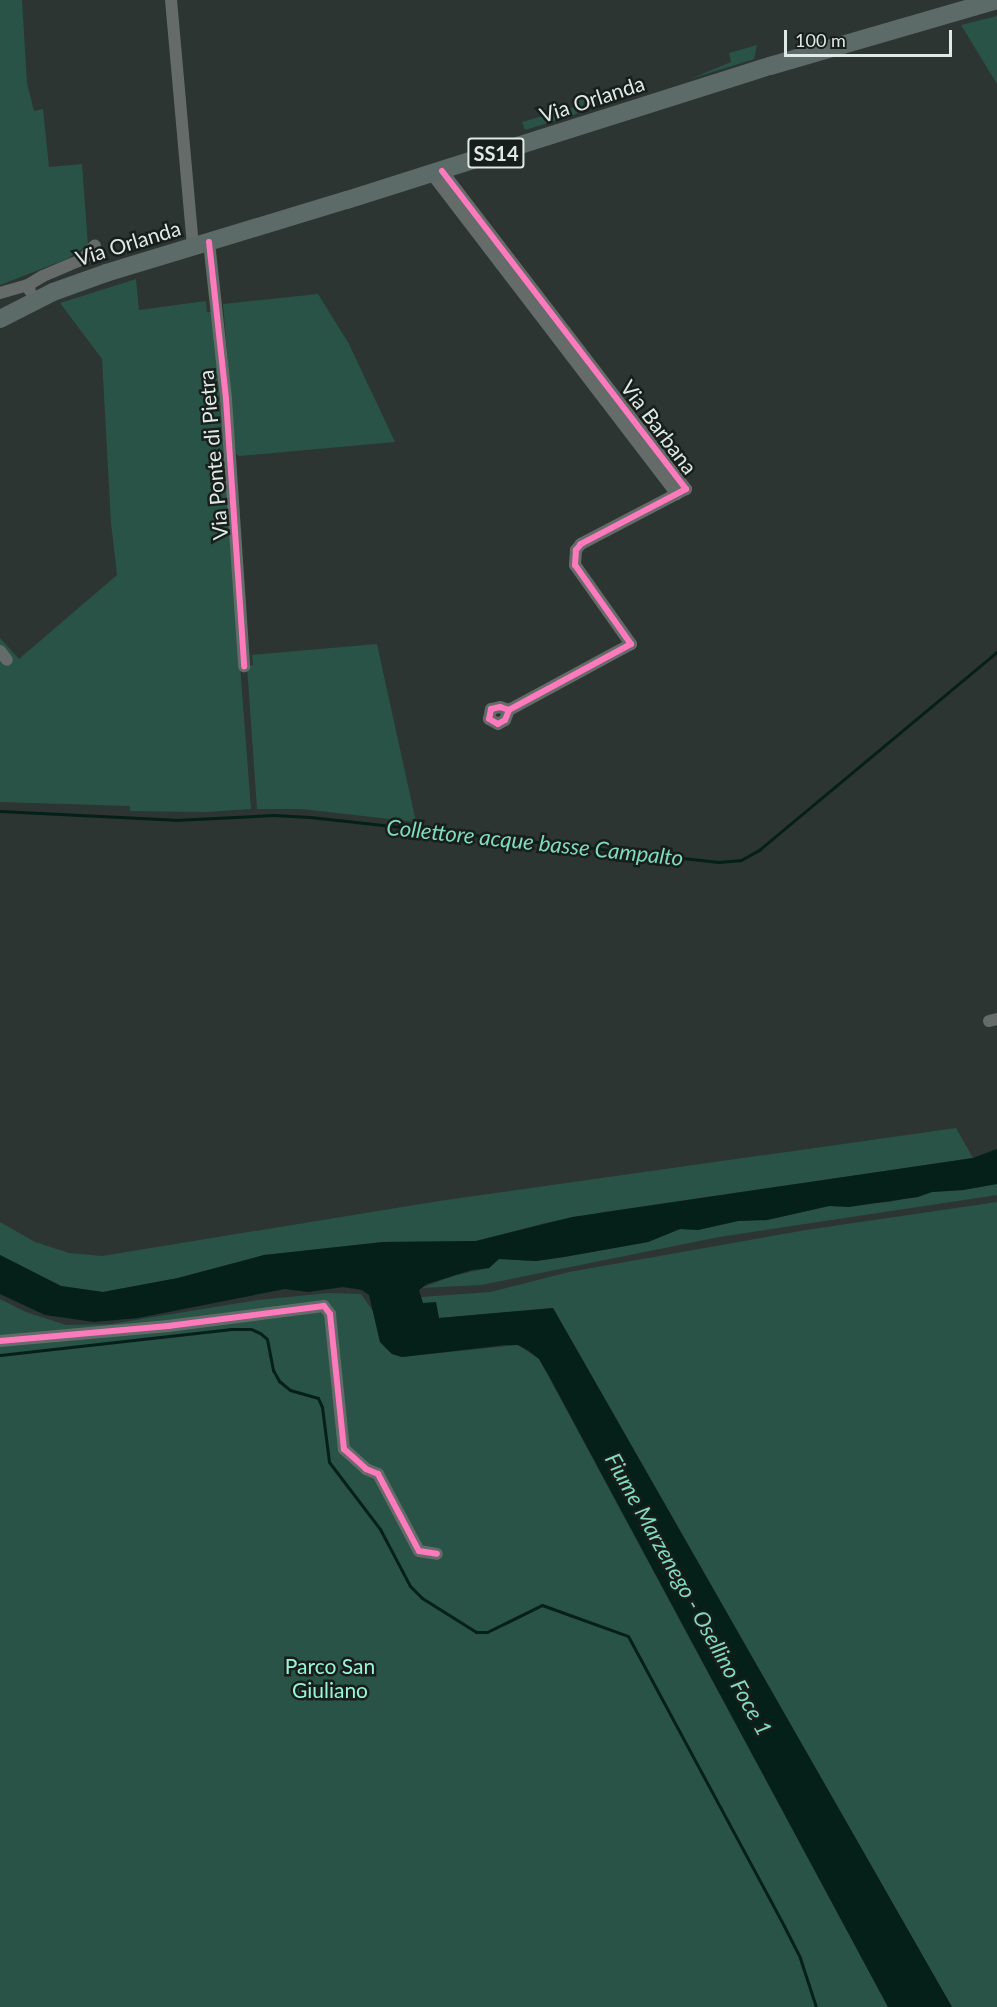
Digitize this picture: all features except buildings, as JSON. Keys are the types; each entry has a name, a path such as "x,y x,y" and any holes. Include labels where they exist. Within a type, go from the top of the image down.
{"main road":[{"name":"Via Orlanda","path":"0,319 31,293 81,281 201,245 770,66 997,0"}],"street":[{"name":"Via Ponte di Pietra","path":"171,0 201,245 226,399 244,666"},
{"name":"Via Barbana","path":"437,172 677,494 581,544 576,550 575,565 631,644 509,710"},
{"path":"0,293 31,293 43,276 83,259 95,245"},
{"path":"0,1341 168,1326 324,1306 330,1314 344,1449 366,1468 378,1474 419,1551 437,1554"}],"green space":[{"path":"0,0 22,0 27,83 34,111 43,109 49,167 82,164 88,245 67,259 0,285"},
{"path":"997,16 997,84 961,25"},
{"path":"757,45 754,59 690,79 731,62 729,53"},
{"path":"588,90 583,106 576,114 525,130 522,122 574,107"},
{"path":"136,279 139,310 206,301 207,312 213,312 251,809 206,812 130,811 130,806 0,802 0,638 19,659 117,575 111,523 102,359 60,303"},
{"path":"318,294 349,344 395,442 239,456 236,454 223,304"},
{"path":"377,644 416,822 302,809 257,809 247,666 253,665 252,655"},
{"path":"956,1128 973,1158 604,1212 545,1223 476,1241 383,1242 264,1255 178,1278 103,1292 61,1286 0,1255 0,1222 35,1242 69,1253 102,1256 439,1201"},
{"path":"997,1184 997,1195 719,1237 481,1285 421,1288 456,1275 489,1268 499,1259 536,1261 564,1257 648,1242 680,1229 698,1230 738,1221 767,1220 829,1206 890,1202 932,1192 963,1190"},
{"path":"997,1202 997,2007 952,2007 553,1308 439,1318 423,1303 421,1297 490,1292 569,1272 806,1230"},
{"name":"Parco San Giuliano","path":"329,1293 361,1294 373,1311 380,1342 392,1354 402,1357 518,1345 539,1359 888,2007 0,2007 0,1299 26,1312 66,1325 111,1324 258,1300"}],"water":[{"name":"Fiume Marzenego - Osellino Foce 1","path":"997,1149 997,1184 963,1190 932,1192 918,1197 849,1207 829,1206 767,1220 738,1221 698,1230 680,1229 648,1242 564,1257 536,1261 499,1259 489,1268 472,1270 427,1284 419,1290 423,1303 436,1302 439,1318 553,1308 952,2007 888,2007 549,1376 539,1359 529,1351 518,1345 506,1345 402,1357 392,1354 380,1342 369,1295 362,1290 343,1287 308,1292 285,1289 138,1318 94,1322 45,1315 0,1294 0,1255 61,1286 103,1292 178,1278 264,1255 383,1242 476,1241 572,1217 973,1158"}],"waterway":[{"name":"Collettore acque basse Campalto","path":"0,811 175,820 274,815 310,817 719,862 741,860 759,850 997,652"},
{"path":"0,1355 230,1329 251,1329 260,1333 267,1339 273,1370 279,1381 290,1390 318,1398 322,1407 329,1462 380,1529 410,1586 422,1598 476,1632 487,1632 542,1605 628,1636 784,1926 800,1958 816,2007"}],"cycle path":[{"path":"442,171 686,489 581,544 576,550 575,565 631,644 509,710 500,707 491,709 489,719 498,724 505,720 509,710"},
{"path":"209,242 226,399 244,666"},
{"path":"0,1341 168,1326 324,1306 330,1314 344,1449 366,1469 378,1474 419,1551 437,1554"}]}
